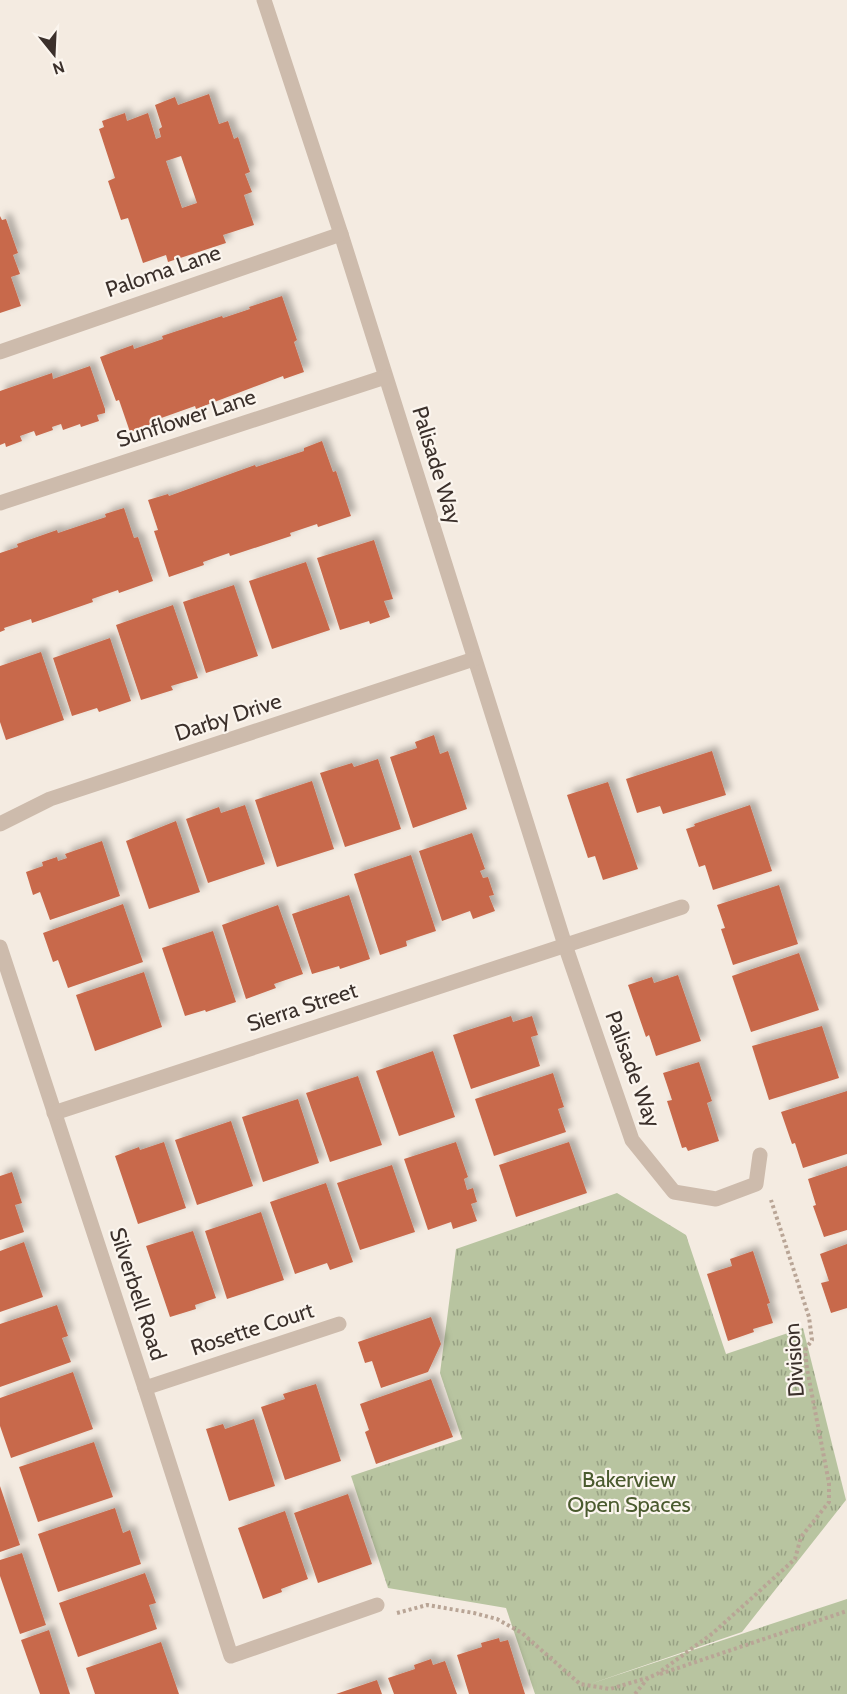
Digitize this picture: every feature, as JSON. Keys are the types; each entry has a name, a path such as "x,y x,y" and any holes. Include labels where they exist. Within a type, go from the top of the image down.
{"street":[{"name":"Palisade Way","path":"264,0 341,234 565,945 632,1140 674,1192 716,1199 756,1184"},
{"name":"Paloma Lane","path":"0,352 341,234"},
{"name":"Sunflower Lane","path":"0,503 385,377"},
{"name":"Darby Drive","path":"0,824 50,799 474,659"},
{"path":"565,945 682,907"},
{"name":"Sierra Street","path":"54,1113 565,945"},
{"name":"Silverbell Road","path":"0,946 231,1656 377,1605"},
{"path":"756,1184 760,1155"},
{"name":"Rosette Court","path":"145,1388 339,1324"}],"path":[{"name":"Division","path":"635,1694 648,1678 657,1674 713,1632 795,1559 801,1538 829,1502 829,1483 807,1369 806,1350 812,1340 809,1317 770,1198 756,1184"},
{"name":"Division","path":"377,1605 397,1614 427,1605 497,1619 522,1633 580,1684 610,1689 847,1611"}],"green space":[{"name":"Bakerview Open Spaces","path":"617,1193 686,1235 726,1354 803,1328 846,1500 742,1632 590,1684 847,1599 847,1694 535,1694 506,1608 388,1588 351,1476 462,1439 440,1373 456,1249"}],"building":[{"path":"209,94 219,124 228,121 234,139 238,137 250,172 245,174 252,192 244,195 254,225 223,235 226,243 168,262 166,255 143,263 128,218 121,220 108,181 115,178 99,129 104,127 102,121 125,113 127,121 148,113 156,139 161,137 159,129 162,127 155,105 175,97 178,105","holes":["181,156 197,203 182,208 166,161"]},
{"path":"0,216 2,220 6,219 18,253 13,255 20,274 11,277 21,306 0,313"},
{"path":"282,296 297,340 294,342 304,372 284,379 283,376 196,409 195,406 150,422 151,425 130,432 100,357 133,345 134,349 163,339 162,336 250,309 249,307"},
{"path":"90,366 105,409 105,413 97,415 99,421 63,430 61,424 52,427 53,430 36,436 34,431 20,436 22,441 6,447 5,443 0,445 0,391 52,373 53,379"},
{"path":"322,441 333,472 336,471 351,516 318,527 317,524 290,533 291,536 230,556 229,553 203,562 204,565 169,577 154,531 158,530 148,500 168,494 169,496 255,465 256,467 304,451 304,448"},
{"path":"124,508 134,538 138,537 153,581 119,593 118,590 92,599 93,602 32,623 31,619 4,628 5,630 0,632 0,553 18,547 17,544 106,517 105,514"},
{"path":"374,540 393,599 384,601 390,617 340,630 317,558"},
{"path":"306,562 330,630 272,649 249,581"},
{"path":"234,585 258,656 206,673 183,602"},
{"path":"173,605 198,678 171,686 173,690 141,700 116,625"},
{"path":"110,638 131,701 99,712 97,708 72,716 53,658"},
{"path":"41,652 64,720 6,740 0,722 0,666"},
{"path":"434,735 440,754 448,751 467,809 413,828 390,757 417,748 415,742"},
{"path":"712,751 726,795 663,814 660,806 637,813 626,779"},
{"path":"378,759 401,829 345,847 320,773 352,763 354,767"},
{"path":"312,781 334,849 277,867 255,800"},
{"path":"608,782 638,869 603,880 595,856 588,858 567,795"},
{"path":"245,805 265,864 208,883 186,819 219,807 221,813"},
{"path":"750,805 772,871 713,890 705,865 699,867 686,829 695,826 694,824"},
{"path":"176,821 200,892 149,909 126,841"},
{"path":"472,833 485,869 480,871 483,878 488,877 494,895 489,896 495,911 473,919 470,911 442,921 419,851"},
{"path":"102,841 120,896 50,920 40,892 33,895 26,872 43,866 42,862 57,857 58,861 67,858 65,854"},
{"path":"411,855 436,931 406,941 407,946 380,955 354,874"},
{"path":"779,885 798,944 733,965 721,929 725,928 717,905"},
{"path":"349,895 370,959 340,969 339,966 312,974 292,914"},
{"path":"123,904 143,962 68,988 58,960 53,962 43,933"},
{"path":"278,905 303,974 274,984 276,988 246,999 222,925"},
{"path":"213,931 236,1002 185,1016 162,948"},
{"path":"799,953 819,1010 751,1032 732,976"},
{"path":"144,972 162,1027 95,1051 76,995"},
{"path":"678,975 701,1041 656,1056 649,1035 646,1037 628,985 652,977 654,983"},
{"path":"511,1016 513,1022 532,1016 538,1035 531,1037 540,1066 471,1089 453,1035"},
{"path":"822,1026 839,1078 769,1100 752,1046"},
{"path":"433,1051 455,1117 399,1136 376,1071"},
{"path":"699,1062 712,1101 707,1103 719,1141 688,1151 686,1147 682,1148 667,1101 672,1100 663,1073"},
{"path":"553,1073 564,1107 558,1109 566,1132 494,1156 475,1099"},
{"path":"358,1076 382,1145 330,1162 306,1093"},
{"path":"847,1091 847,1154 803,1168 781,1112"},
{"path":"298,1099 319,1163 263,1182 242,1117"},
{"path":"231,1121 253,1186 197,1205 175,1140"},
{"path":"164,1142 186,1208 138,1224 115,1156 139,1147 140,1150"},
{"path":"456,1142 468,1177 464,1179 467,1190 473,1188 477,1202 471,1204 477,1221 453,1229 451,1222 428,1230 404,1159"},
{"path":"569,1142 587,1193 516,1217 499,1165"},
{"path":"392,1165 415,1232 360,1250 337,1183"},
{"path":"847,1166 847,1230 824,1237 813,1206 816,1205 808,1179"},
{"path":"12,1172 22,1203 15,1205 24,1232 0,1240 0,1176"},
{"path":"326,1183 353,1262 330,1270 327,1263 295,1274 270,1202"},
{"path":"261,1212 284,1280 227,1299 205,1231"},
{"path":"193,1231 216,1298 195,1305 196,1309 170,1317 146,1246"},
{"path":"24,1242 43,1297 0,1312 0,1251"},
{"path":"847,1244 847,1308 831,1313 821,1283 829,1281 820,1254"},
{"path":"753,1251 770,1303 767,1304 773,1323 753,1329 754,1332 728,1341 707,1274 732,1266 730,1259"},
{"path":"57,1305 68,1336 62,1338 71,1362 0,1387 0,1324"},
{"path":"431,1317 441,1344 428,1372 381,1388 372,1361 365,1363 358,1342"},
{"path":"73,1372 93,1429 11,1458 0,1426 0,1398"},
{"path":"431,1379 453,1437 376,1464 365,1432 369,1430 360,1404"},
{"path":"316,1384 341,1461 285,1480 261,1407 285,1399 283,1394"},
{"path":"254,1419 275,1486 229,1501 206,1429 223,1424 225,1429"},
{"path":"94,1442 113,1497 38,1522 19,1467"},
{"path":"0,1486 20,1545 0,1552"},
{"path":"348,1494 372,1564 318,1583 294,1513"},
{"path":"115,1508 123,1533 130,1530 141,1564 58,1592 38,1534"},
{"path":"285,1511 308,1579 281,1589 282,1592 263,1599 238,1528"},
{"path":"22,1553 46,1625 20,1634 0,1576 0,1560"},
{"path":"145,1573 156,1603 149,1605 157,1629 78,1657 59,1603"},
{"path":"49,1630 70,1694 40,1694 21,1640"},
{"path":"499,1638 500,1642 508,1640 525,1694 469,1694 457,1655 482,1647 481,1643"},
{"path":"161,1642 179,1694 95,1694 86,1668"},
{"path":"431,1659 433,1665 445,1661 457,1694 394,1694 388,1678 415,1669 414,1665"},
{"path":"377,1680 382,1694 336,1694"}]}
